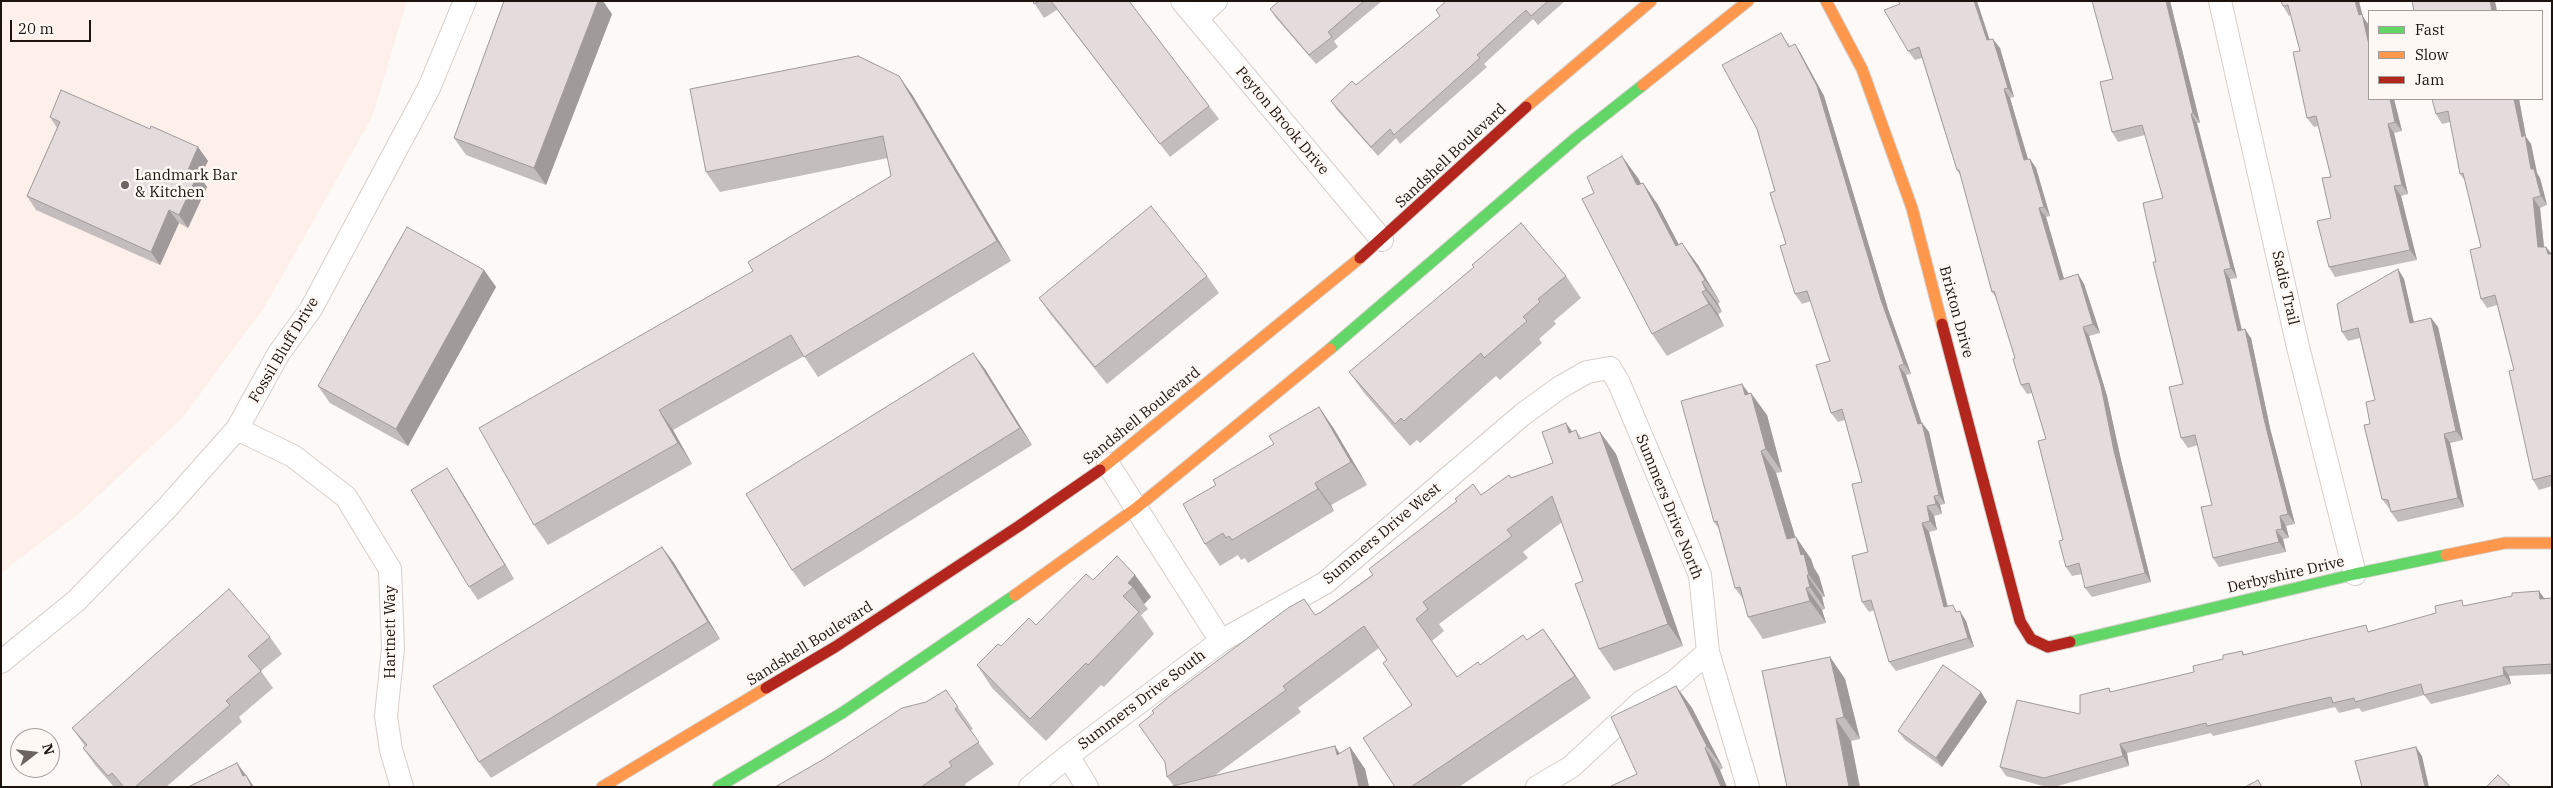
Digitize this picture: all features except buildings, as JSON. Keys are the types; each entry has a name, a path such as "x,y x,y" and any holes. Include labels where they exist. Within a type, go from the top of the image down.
{"street":[{"name":"Fossil Bluff Drive","path":"1,662 69,607 166,509 237,430 279,353 311,309 429,88 465,1"},
{"name":"Peyton Brook Drive","path":"1182,1 1382,240"},
{"path":"1197,18 1216,1"},
{"name":"Sandshell Boulevard","path":"602,787 835,647 1020,526 1108,464 1382,240 1542,92 1651,1"},
{"path":"718,787 842,713 899,675 973,625 1135,509 1271,399 1577,137 1748,1"},
{"name":"Brixton Drive","path":"1826,1 1862,69 1912,208 2020,621 2031,639"},
{"name":"Sadie Trail","path":"2220,1 2298,347 2355,574"},
{"name":"Summers Drive West","path":"1220,641 1325,583 1522,416 1559,388 1587,372 1610,368"},
{"name":"Summers Drive North","path":"1610,368 1619,383 1700,575 1708,652 1748,787"},
{"name":"Hartnett Way","path":"237,430 293,456 346,497 390,569 392,648 386,716 391,750 402,787"},
{"path":"1108,464 1220,641"},
{"name":"Derbyshire Drive","path":"2031,639 2048,647 2355,574 2506,543 2552,543"},
{"name":"Summers Drive South","path":"1087,787 1068,756 1220,641"},
{"path":"1537,787 1571,767 1640,702 1675,681 1708,652"},
{"path":"1030,787 1068,756"}],"shaded area":[{"path":"1,1 407,1 372,117 265,306 183,417 83,510 1,573"}],"traffic: fast":[{"path":"1330,349 1577,137 1643,85"},
{"path":"2070,642 2355,574 2446,555"},
{"path":"718,787 842,713 1015,595"}],"traffic: slow":[{"path":"1526,107 1651,1"},
{"path":"1643,85 1748,1"},
{"path":"1826,1 1862,69 1912,208 1942,324"},
{"path":"1100,470 1360,258"},
{"path":"1015,595 1135,509 1330,349"},
{"path":"2446,555 2505,543 2552,543"},
{"path":"602,787 766,688"}],"traffic: jam":[{"path":"1360,258 1526,107"},
{"path":"1942,324 2020,621 2031,639 2048,647 2070,642"},
{"path":"766,688 835,647 1019,526 1100,470"}],"place":[{"name":"Landmark Bar & Kitchen","path":"125,185"}]}
